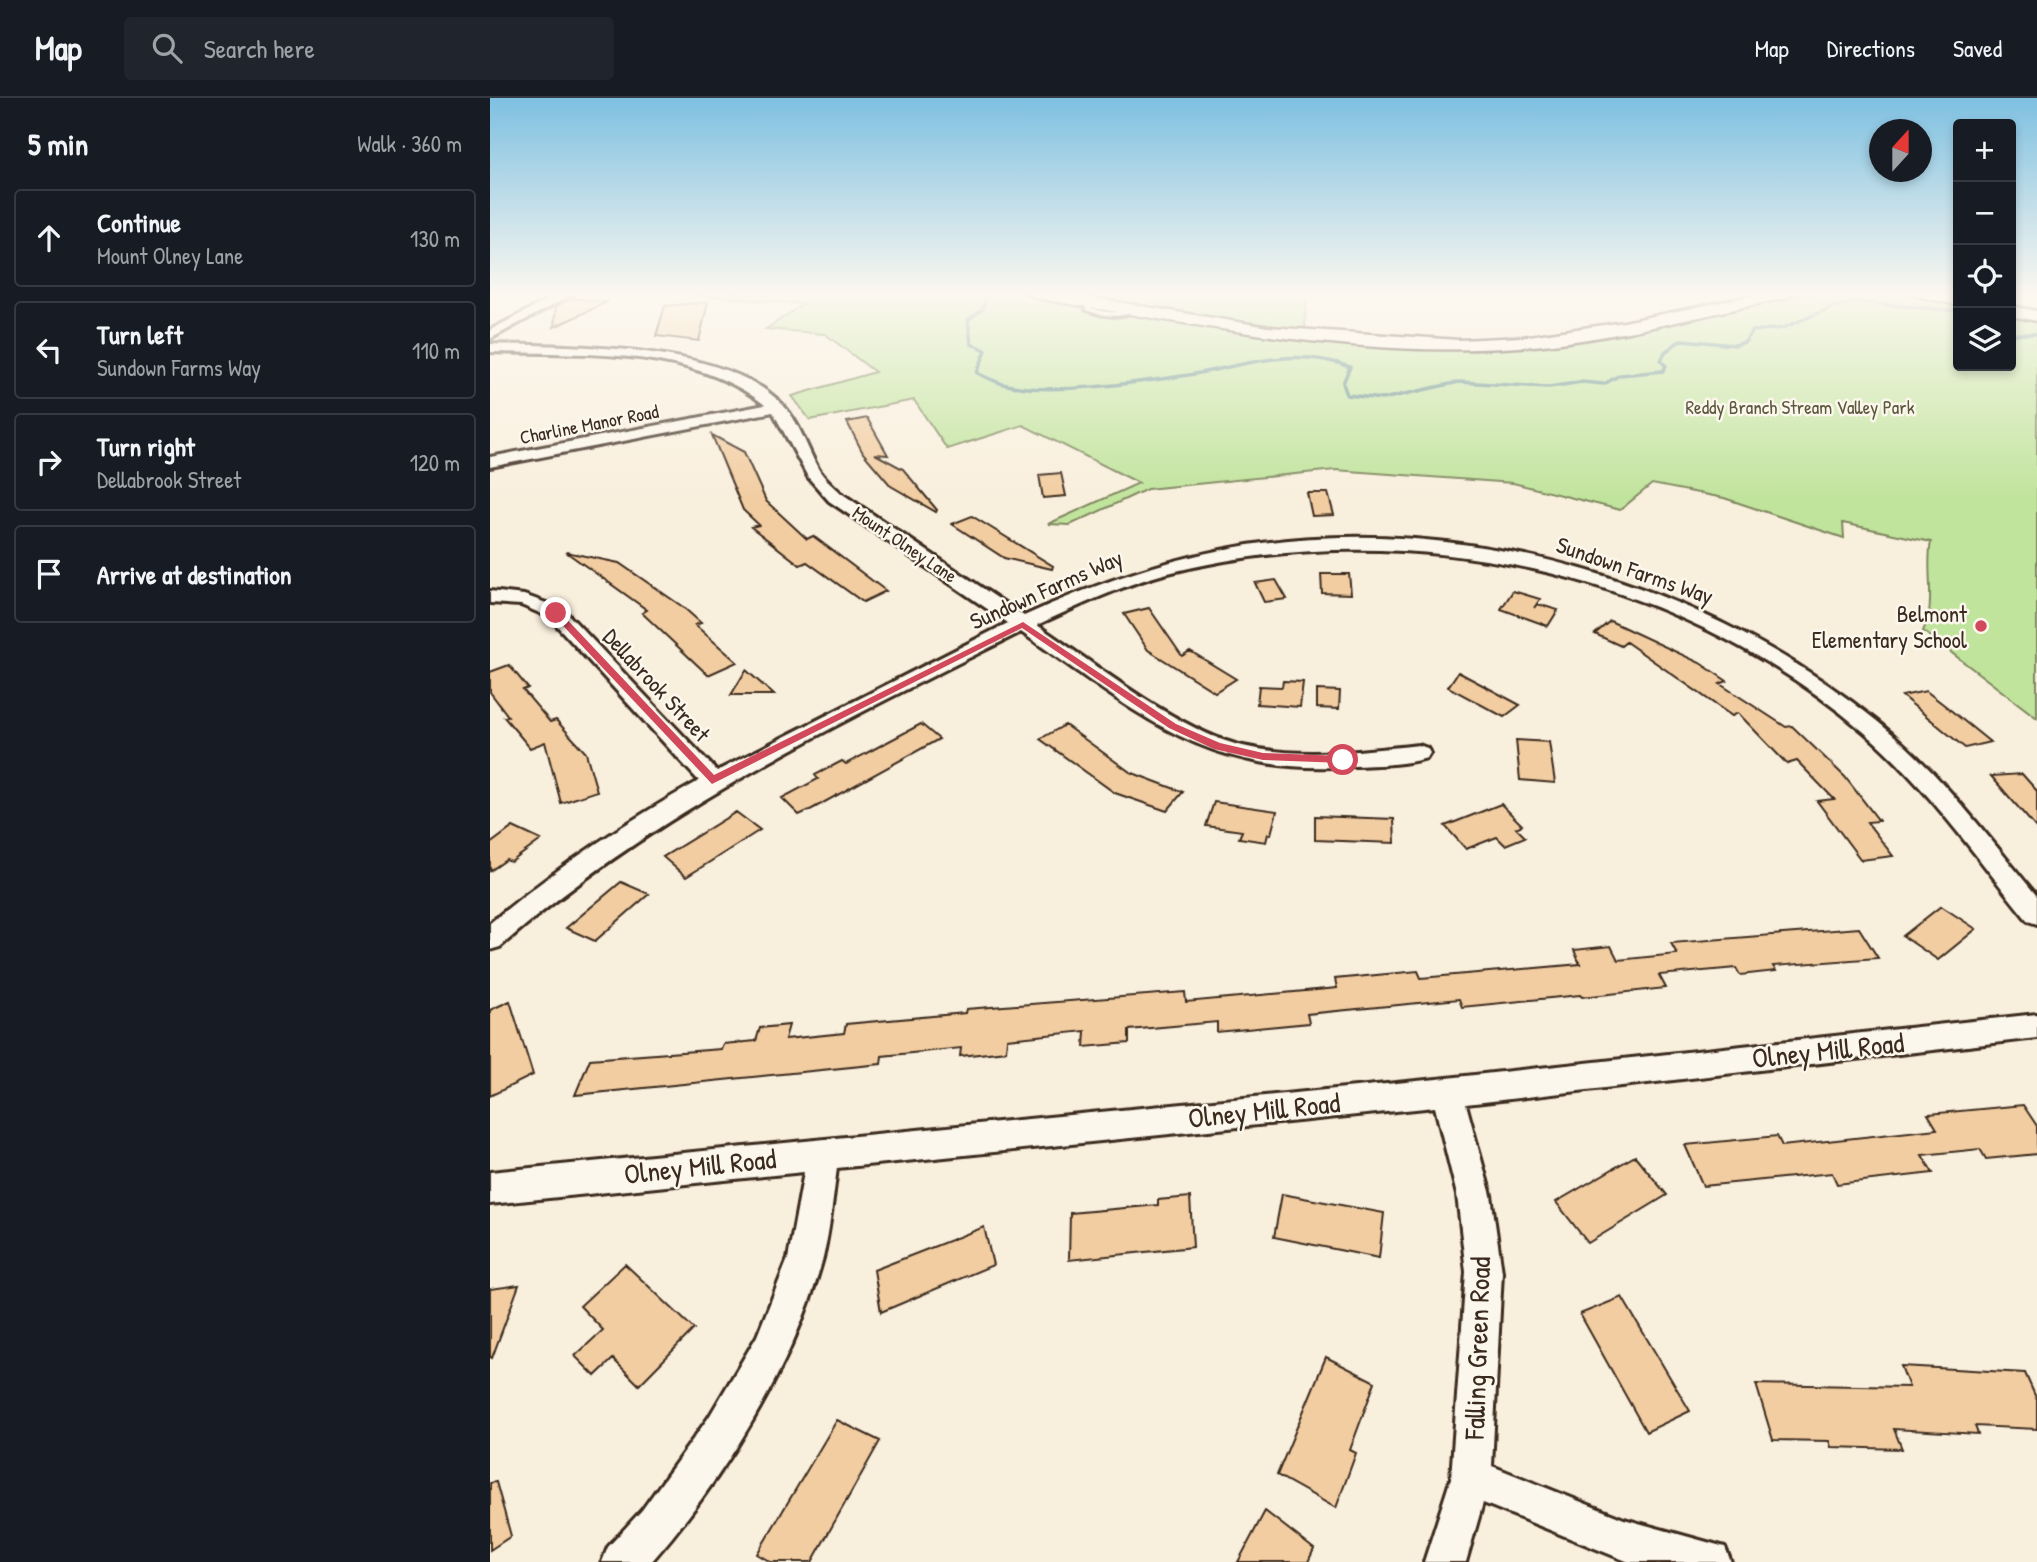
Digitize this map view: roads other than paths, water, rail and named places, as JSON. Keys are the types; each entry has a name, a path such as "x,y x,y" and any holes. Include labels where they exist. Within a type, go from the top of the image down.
{"street":[{"name":"Mount Olney Lane","path":"671,361 738,380 762,393 788,421 817,477 835,496 1173,726 1217,746 1263,757 1343,760 1419,753"},
{"name":"Charline Manor Road","path":"490,462 777,407"},
{"name":"Sundown Farms Way","path":"490,939 610,844 712,780 1023,625 1093,592 1154,572 1261,549 1325,544 1394,543 1500,556 1570,571 1668,604 1707,621 1755,646 1836,698 1874,730 1921,775 2037,914"},
{"name":"Dellabrook Street","path":"490,597 540,604 556,613 712,780"},
{"name":"Olney Mill Road","path":"490,1188 1447,1092 2037,1027"},
{"name":"Falling Green Road","path":"1445,1562 1472,1478 1484,1272 1474,1195 1447,1092"},
{"path":"623,1562 642,1543 726,1430 762,1369 783,1323 805,1257 823,1154"},
{"path":"1472,1478 1624,1540 1710,1562"}],"waterway":[{"path":"982,361 977,373 992,380 1026,388 1047,389 1141,382 1259,361"},
{"path":"1329,361 1350,367 1343,383 1347,395 1383,399 1459,382 1549,387 1582,382 1604,384 1620,375 1663,371 1666,366 1661,361"}],"place":[{"name":"Belmont Elementary School","path":"1981,626"}],"park label":[{"name":"Reddy Branch Stream Valley Park","path":"1800,407"}]}
